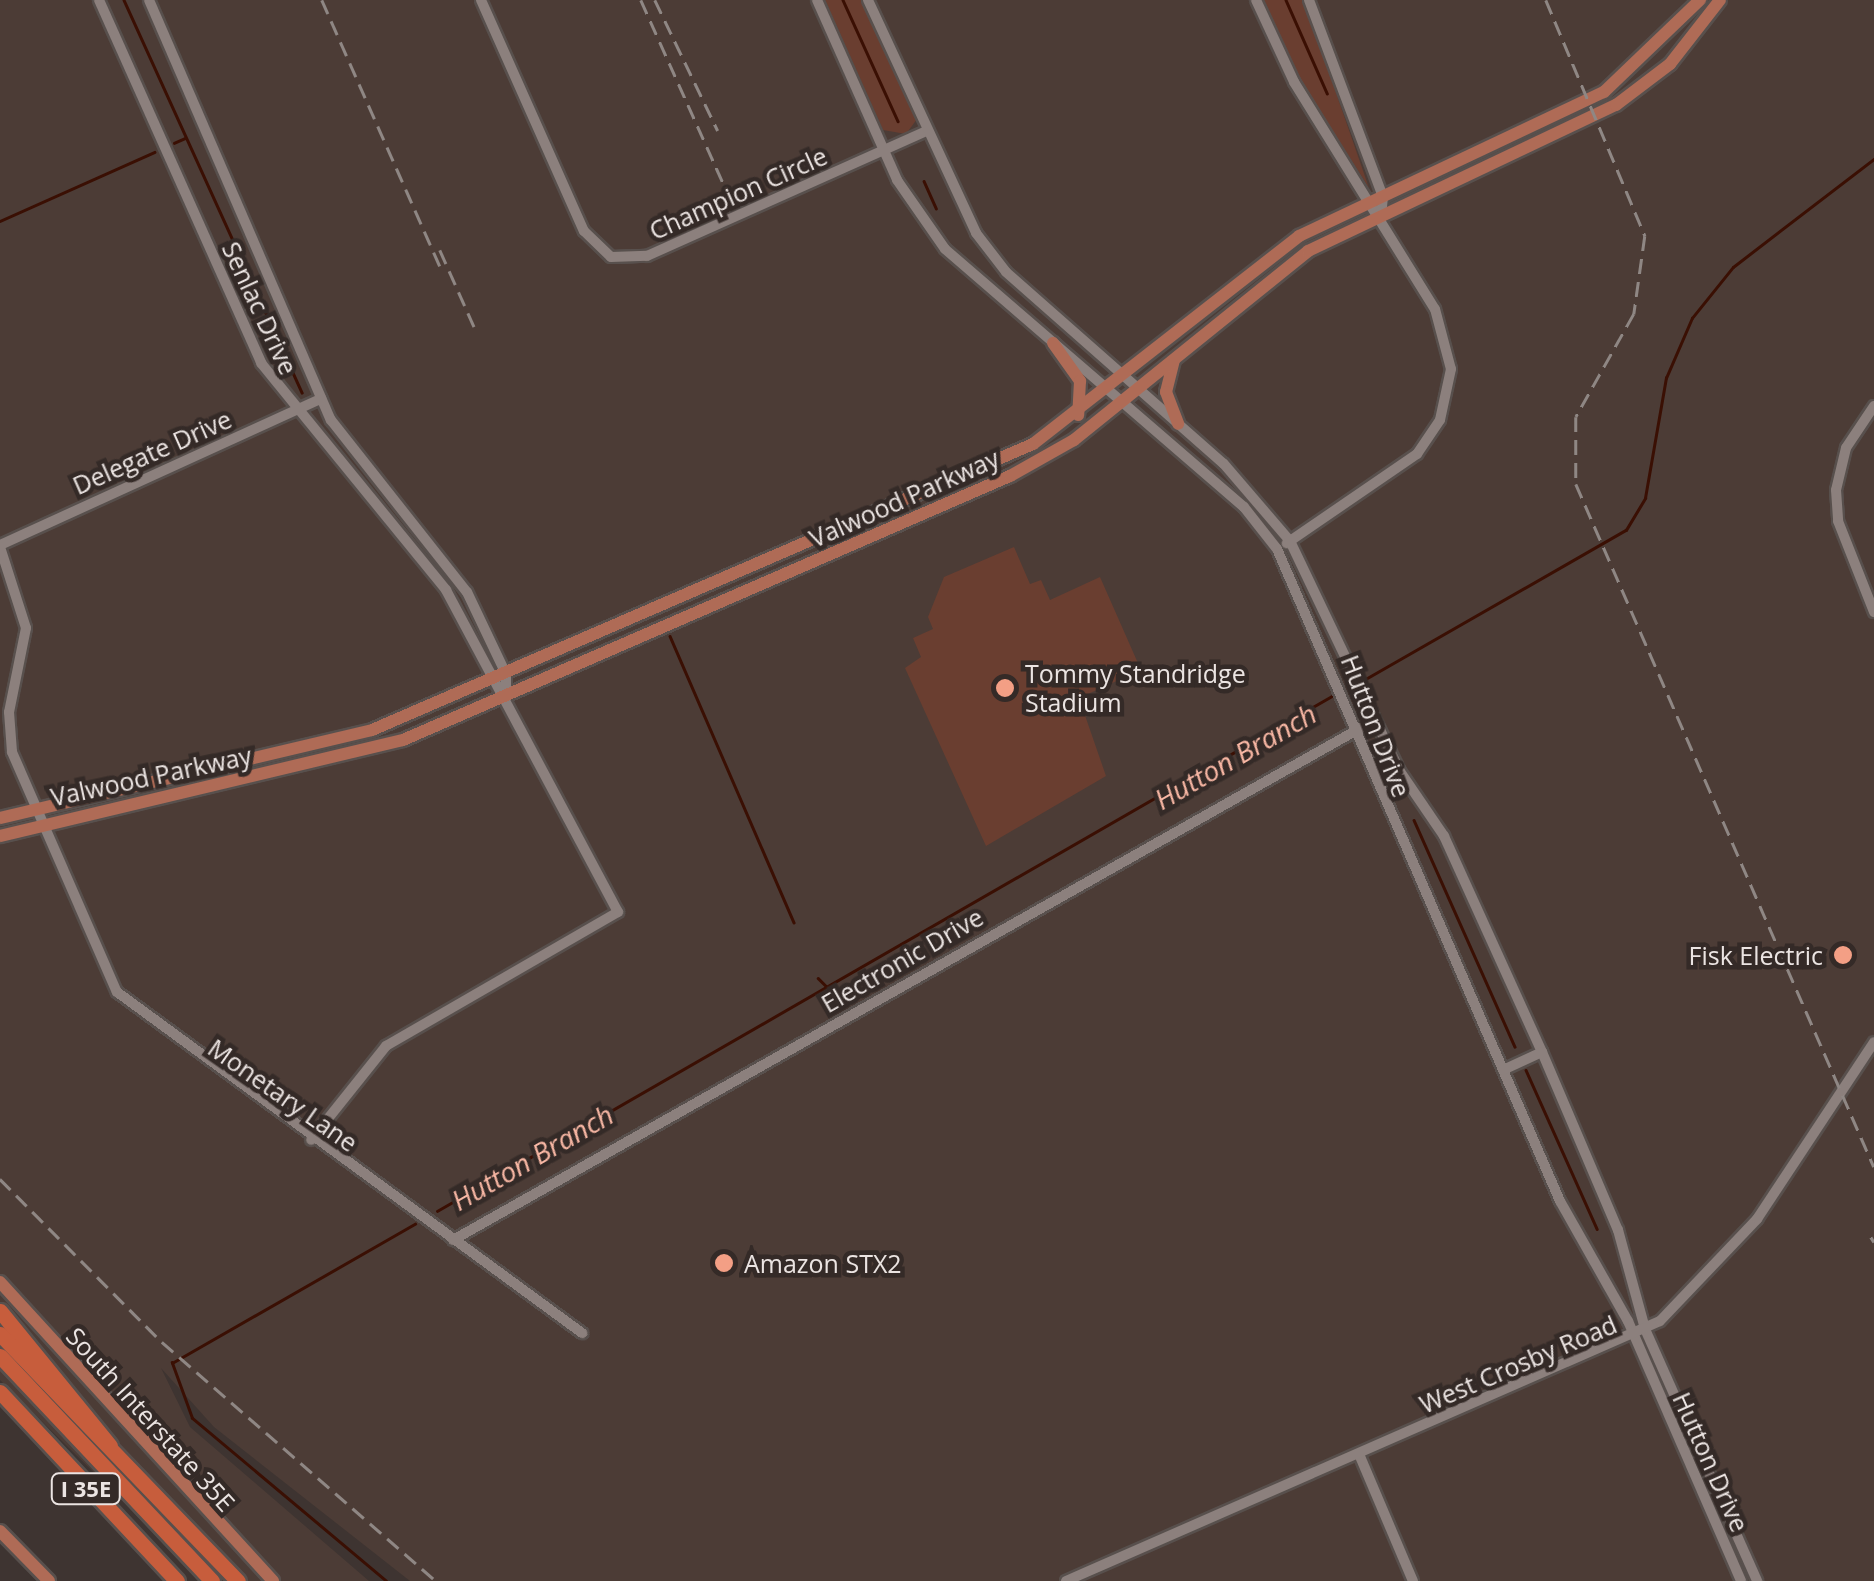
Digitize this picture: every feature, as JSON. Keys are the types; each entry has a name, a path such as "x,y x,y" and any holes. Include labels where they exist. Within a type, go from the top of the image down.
{"highway":[{"path":"0,1310 130,1474"},
{"name":"I 35E","path":"0,1334 130,1474 238,1581"},
{"path":"0,1356 212,1581"},
{"name":"I 35E","path":"0,1392 177,1581"}],"main road":[{"name":"Valwood Parkway","path":"0,836 42,822 378,748 680,621 1039,462 1122,403 1132,384 1271,256 1368,204 1604,92 1684,22 1700,0"},
{"name":"Valwood Parkway","path":"0,818 35,804 372,730 890,508 1078,417 1110,392 1132,384 1175,357 1308,251 1599,116 1697,32 1720,0"},
{"path":"1684,22 1697,32"},
{"path":"1053,343 1080,381 1078,417"},
{"path":"1175,357 1166,392 1178,424"},
{"path":"890,508 898,525"},
{"path":"671,603 680,621"},
{"path":"372,730 378,748"},
{"path":"207,767 211,787"},
{"name":"South Interstate 35E","path":"0,1282 273,1581"},
{"path":"0,1530 49,1581"}],"street":[{"name":"Senlac Drive","path":"99,0 260,362 292,410 418,552 467,625 491,681 506,696 618,912 386,1046 311,1140"},
{"name":"Senlac Drive","path":"148,0 322,399 364,469 468,592 506,674 506,696"},
{"name":"Champion Circle","path":"481,0 584,231 611,256 647,256 926,131"},
{"name":"Hutton Drive","path":"816,0 883,150 945,249 1244,507 1277,550 1355,714 1389,818 1503,1070 1702,1456 1757,1581"},
{"name":"Hutton Drive","path":"868,0 976,233 1006,272 1258,498 1290,541 1374,721 1444,836 1542,1052 1618,1230 1640,1332 1688,1462 1739,1576"},
{"path":"1256,0 1368,204 1381,216 1435,309 1451,362 1443,412 1417,454 1277,550"},
{"path":"1309,0 1383,197 1381,216"},
{"name":"Delegate Drive","path":"0,546 322,399"},
{"path":"1874,406 1846,448 1836,490 1838,521 1874,612"},
{"path":"418,552 429,542"},
{"name":"Monetary Lane","path":"0,546 26,628 9,737 42,822 118,992 311,1140 582,1333"},
{"name":"Electronic Drive","path":"452,1240 1374,721"},
{"name":"West Crosby Road","path":"1066,1581 1087,1577 1640,1332 1712,1275 1874,1042"},
{"path":"1503,1070 1542,1052"},
{"path":"1359,1454 1414,1581"},
{"path":"1688,1462 1702,1456"},
{"path":"1739,1576 1750,1564"}],"shaded area":[{"path":"0,0 1874,0 1874,1581 410,1581 214,1427 161,1368 190,1427 369,1581 204,1581 0,1380"},
{"path":"825,0 864,0 917,119 906,134 883,130"},
{"path":"1264,0 1304,0 1369,188 1298,76"},
{"name":"Tommy Standridge Stadium","path":"1014,547 1030,584 1041,580 1050,600 1100,577 1141,670 1079,698 1106,776 986,846 905,668 921,657 913,638 933,629 928,617 944,577"}],"waterway":[{"path":"124,0 302,392"},
{"path":"843,0 898,121"},
{"path":"1286,0 1327,93"},
{"path":"174,143 185,138"},
{"path":"0,221 154,152"},
{"name":"Hutton Branch","path":"1362,681 1626,530 1645,498 1666,378 1692,318 1733,267 1874,159"},
{"path":"924,181 936,208"},
{"path":"670,636 794,922"},
{"path":"1351,686 1359,704"},
{"name":"Hutton Branch","path":"437,1211 1337,693"},
{"path":"1414,820 1515,1047"},
{"path":"818,978 826,986"},
{"path":"1526,1070 1597,1229"},
{"path":"386,1581 192,1418 172,1363 415,1224"}],"railway":[{"path":"322,0 440,266"},
{"path":"641,0 724,185"},
{"path":"655,0 718,131"},
{"path":"1546,0 1645,236 1634,314 1576,417 1576,484 1874,1167"},
{"path":"440,250 477,333"},
{"path":"0,1179 162,1342 436,1581"},
{"path":"1871,1237 1874,1242"}],"place":[{"name":"Tommy Standridge Stadium","path":"1005,688"},
{"name":"Fisk Electric","path":"1843,955"},
{"name":"Amazon STX2","path":"724,1263"}]}
